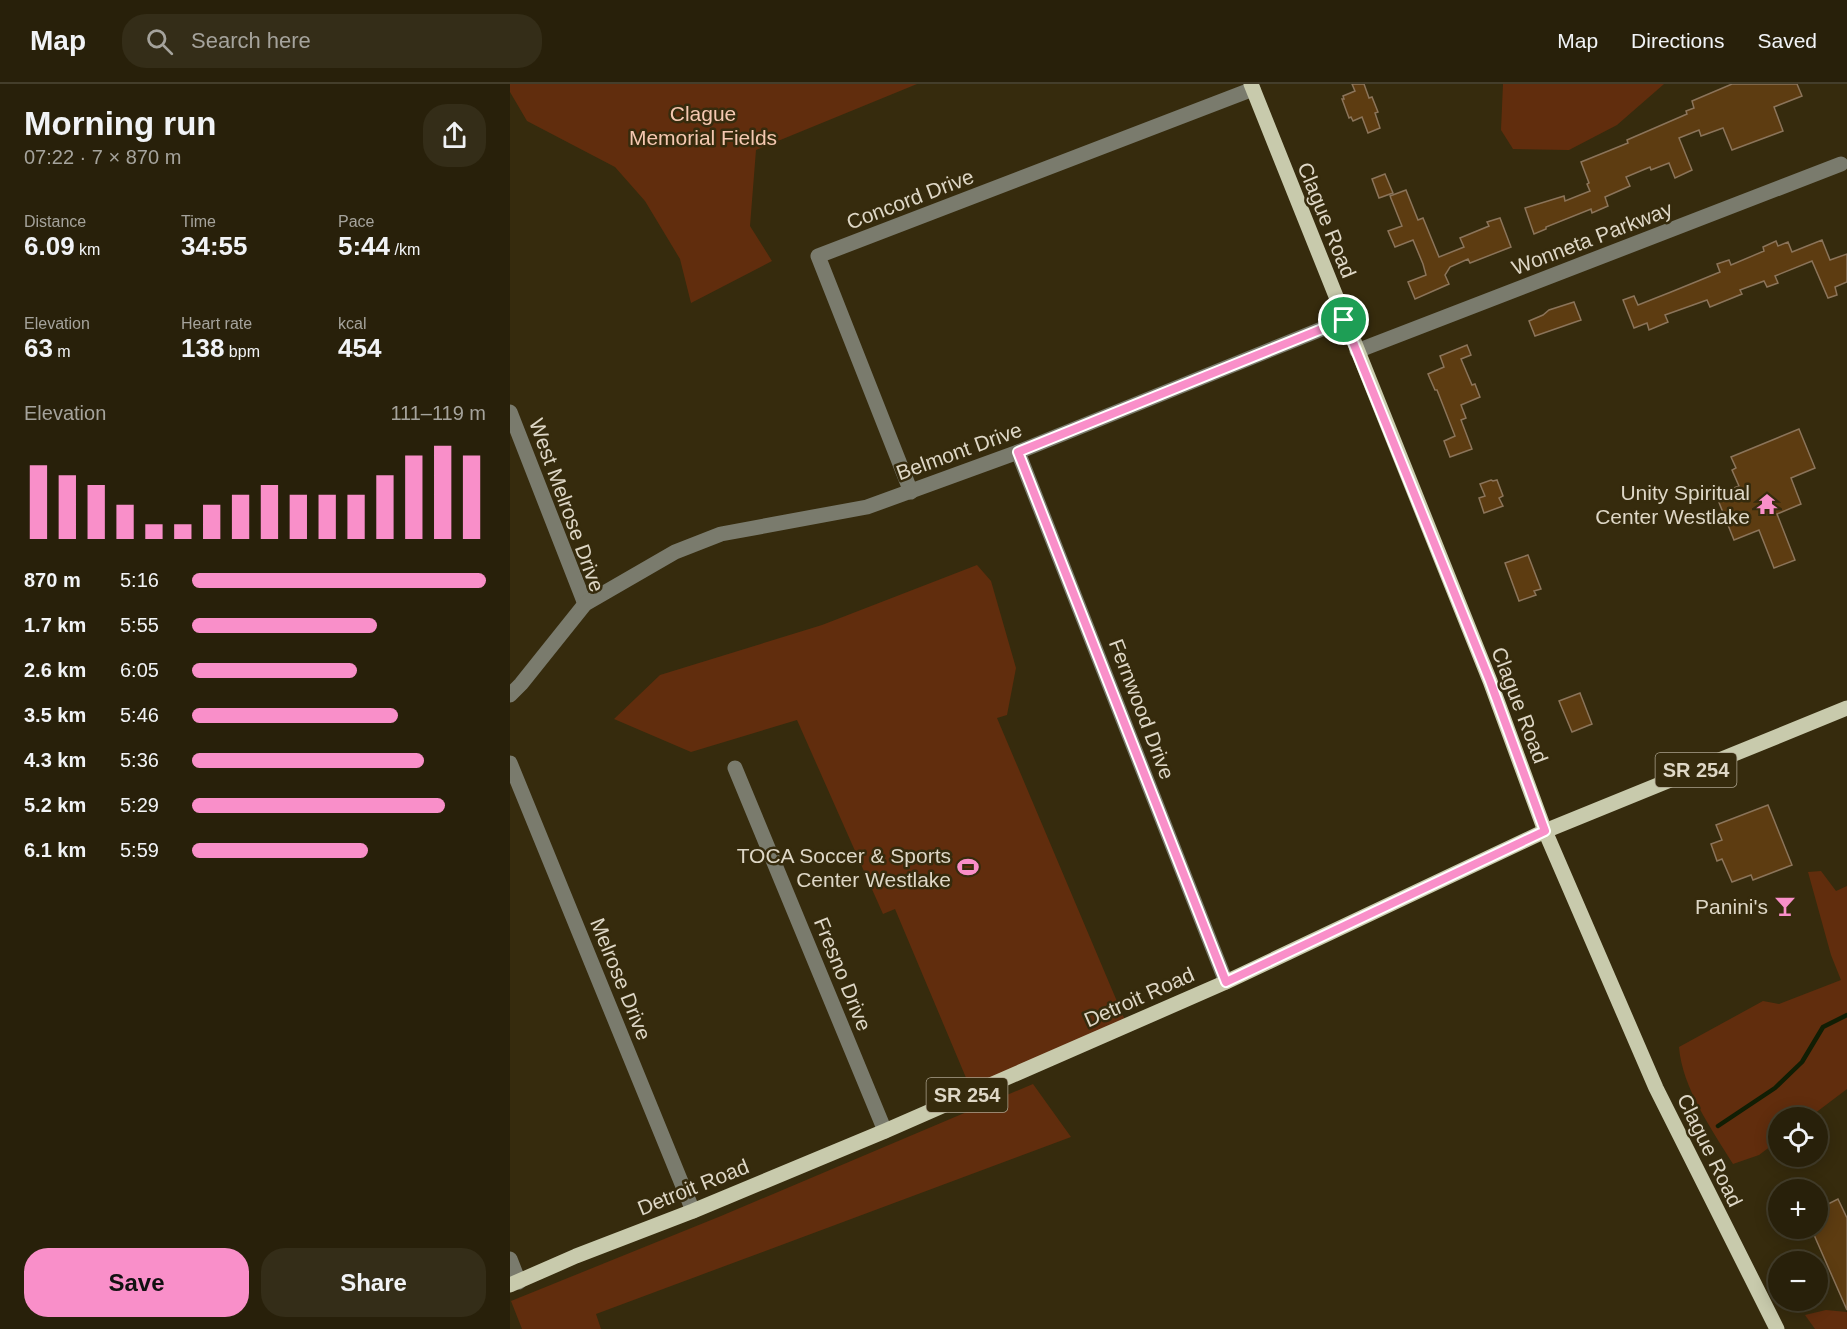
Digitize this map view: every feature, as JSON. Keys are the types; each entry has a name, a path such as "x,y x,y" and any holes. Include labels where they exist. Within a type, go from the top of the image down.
{"main road":[{"name":"Clague Road","path":"1252,87 1490,681 1545,831 1656,1088 1777,1329"},
{"name":"Detroit Road","path":"515,1283 885,1131 1226,982 1545,831 1847,708"}],"street":[{"name":"Concord Drive","path":"911,492 818,256 1252,87"},
{"name":"Wonneta Parkway","path":"1357,351 1841,164"},
{"name":"Belmont Drive","path":"585,604 675,552 721,534 867,507 911,492 1018,452 1344,320"},
{"name":"West Melrose Drive","path":"510,412 585,604 510,695"},
{"name":"Fernwood Drive","path":"1018,452 1226,982"},
{"name":"Melrose Drive","path":"510,763 693,1210"},
{"name":"Fresno Drive","path":"735,768 885,1131"},
{"path":"510,1259 515,1283"}],"green space":[{"name":"Clague Memorial Fields","path":"510,84 917,84 756,150 750,226 772,261 691,303 680,259 645,201 615,167 527,121 510,92"},
{"path":"1503,84 1664,84 1617,125 1569,150 1513,149 1501,130"},
{"name":"TOCA Soccer & Sports Center Westlake","path":"977,565 991,581 1016,668 1007,715 997,718 1127,1025 972,1092 895,909 883,914 797,720 691,752 614,719 660,675 822,625"},
{"path":"1821,871 1836,891 1847,886 1847,1089 1823,1107 1768,1107 1768,1148 1759,1155 1733,1164 1707,1123 1692,1093 1681,1062 1679,1047 1763,1001 1779,1004 1841,980 1831,955 1808,872"},
{"path":"1033,1084 1071,1137 596,1314 601,1329 522,1329 511,1301 721,1216"},
{"path":"1828,1310 1847,1312 1847,1329 1815,1329 1805,1315"}],"building":[{"path":"1352,84 1364,84 1378,112 1375,113 1380,128 1368,133 1362,117 1353,121 1351,117 1349,118 1342,99 1344,99 1343,96 1355,91"},
{"path":"1732,84 1797,84 1802,96 1774,107 1783,131 1732,150 1723,128 1701,136 1699,130 1679,138 1692,170 1675,178 1669,163 1651,170 1650,167 1626,177 1630,186 1605,197 1608,206 1592,213 1591,209 1534,234 1525,208 1564,196 1565,201 1590,191 1581,162 1628,143 1627,140 1687,114 1686,111 1694,108 1692,101"},
{"path":"1385,174 1393,193 1379,198 1372,179"},
{"path":"1406,190 1418,220 1423,218 1439,257 1464,247 1460,238 1489,226 1487,222 1500,218 1511,247 1470,263 1468,259 1450,267 1445,275 1449,284 1415,299 1408,282 1426,275 1423,264 1413,240 1395,247 1388,231 1402,226 1390,196"},
{"path":"1822,240 1830,260 1847,254 1847,282 1835,287 1837,295 1828,298 1812,261 1775,276 1778,283 1767,287 1764,281 1740,290 1742,294 1710,307 1707,300 1665,315 1668,322 1649,330 1647,323 1634,328 1623,300 1634,296 1638,305 1720,272 1717,264 1729,260 1731,265 1764,251 1763,247 1776,241 1778,246 1788,242 1792,252"},
{"path":"1574,302 1581,320 1535,336 1529,321 1549,310"},
{"path":"1467,345 1471,355 1461,359 1480,397 1461,405 1466,418 1461,420 1472,449 1450,457 1444,441 1455,436 1437,390 1428,374 1444,367 1440,356"},
{"path":"1799,429 1815,468 1791,478 1801,504 1777,514 1795,560 1774,568 1759,530 1734,540 1716,495 1739,486 1732,470 1736,468 1731,457"},
{"path":"1497,480 1503,496 1499,498 1503,506 1484,513 1479,498 1485,496 1480,484"},
{"path":"1528,555 1541,589 1534,591 1536,595 1519,601 1505,563"},
{"path":"1580,693 1592,724 1572,732 1559,701"},
{"path":"1768,805 1792,865 1753,880 1751,875 1732,882 1722,859 1717,861 1711,844 1722,840 1716,825"},
{"path":"1838,1199 1847,1218 1847,1310 1828,1267 1828,1251 1821,1251 1816,1239 1828,1239 1828,1204"}],"waterway":[{"path":"1718,1126 1775,1088 1802,1062 1823,1027 1847,1015"}],"place":[{"name":"Unity Spiritual Center Westlake","path":"1767,504"},
{"name":"TOCA Soccer & Sports Center Westlake","path":"968,867"},
{"name":"Panini's","path":"1785,906"}],"route":[{"path":"1344,320 1490,681 1545,831 1226,982 1018,452 1344,320"}]}
